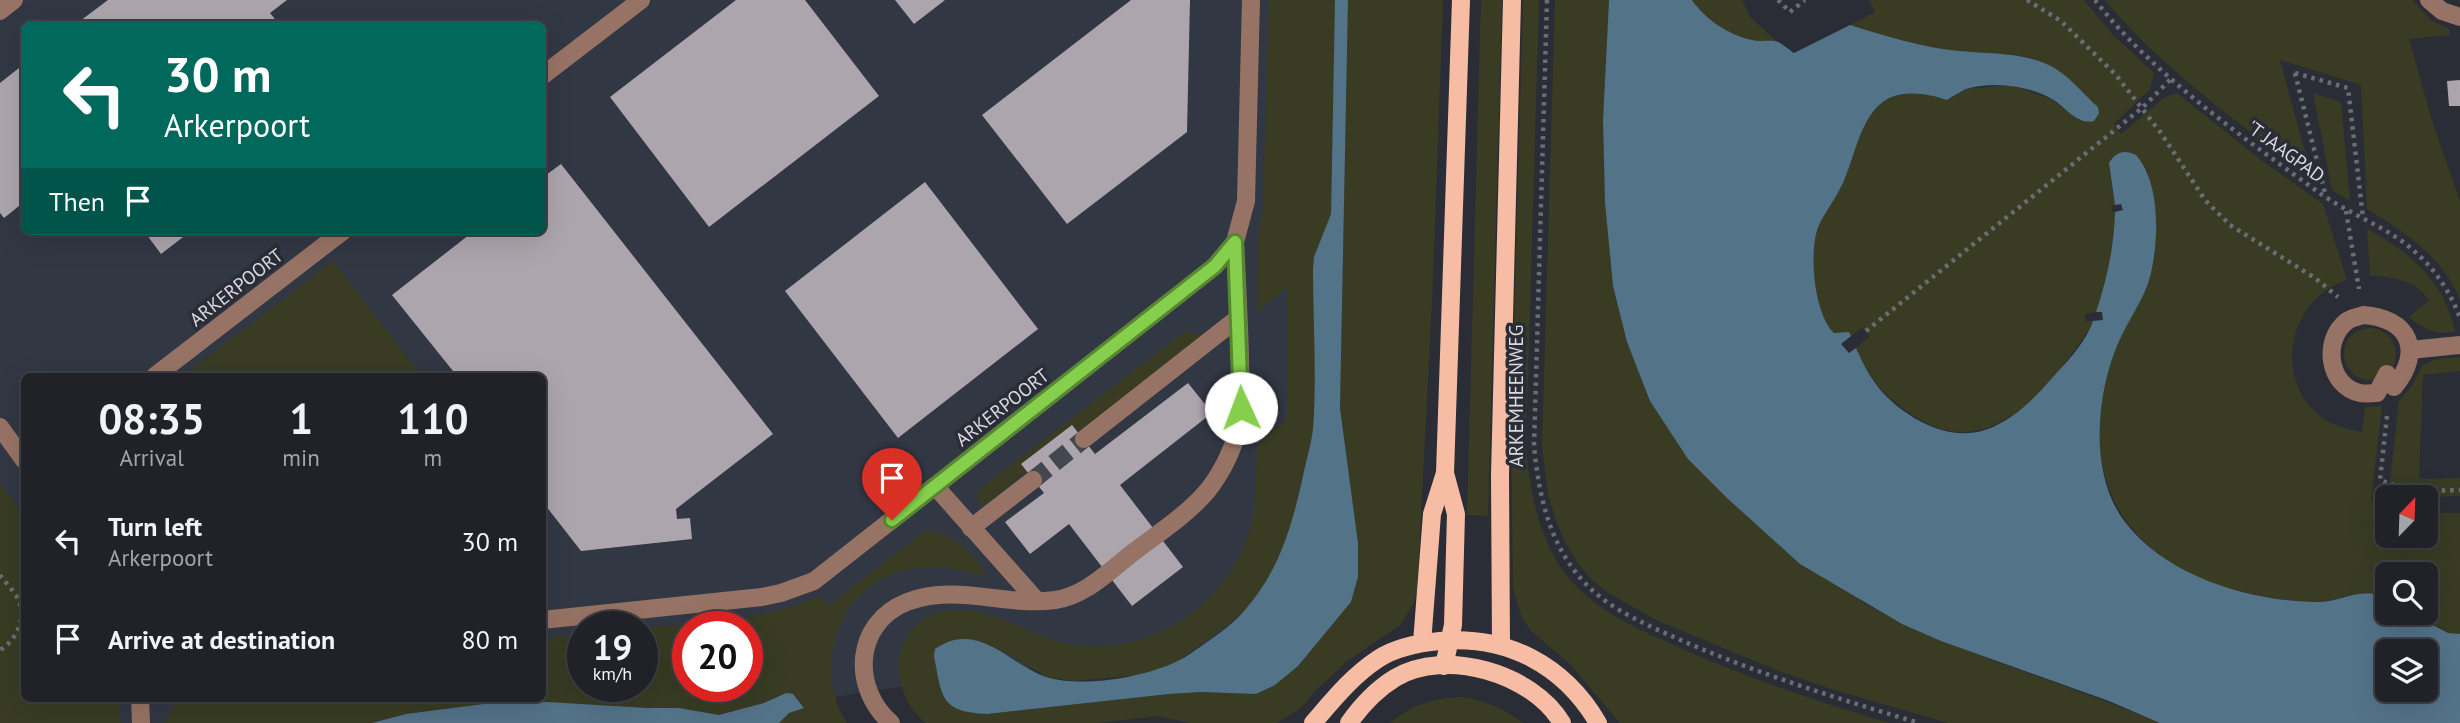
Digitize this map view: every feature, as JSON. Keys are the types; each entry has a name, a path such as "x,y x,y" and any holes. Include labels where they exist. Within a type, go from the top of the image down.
{"main road":[{"path":"1422,643 1432,514 1445,473 1461,0"},
{"name":"ARKEMHEENWEG","path":"1501,645 1500,475 1511,0"},
{"path":"1444,666 1453,625 1456,514 1445,473"},
{"path":"1313,723 1354,677 1380,657 1422,643 1476,640 1501,645 1530,657 1555,673 1578,695 1598,723"},
{"path":"1349,723 1375,694 1396,678 1415,671 1444,666 1476,668 1500,674 1526,686 1544,700 1562,723"}],"street":[{"path":"0,11 15,0"},
{"path":"546,73 640,0"},
{"name":"ARKERPOORT","path":"546,620 762,597 800,587 827,572 1215,266 1235,242 1246,201 1251,0"},
{"path":"2429,0 2442,10 2460,17"},
{"name":"ARKERPOORT","path":"159,373 337,235"},
{"path":"891,723 880,713 866,687 863,658 873,630 894,608 941,594 961,593 1037,601 1055,600 1079,593 1184,514 1209,488 1231,450 1241,408 1235,242"},
{"path":"2380,316 2396,324 2407,338 2410,350 2406,373 2394,387 2387,374 2377,393 2359,393 2344,384 2333,370 2330,353 2335,336 2355,318 2380,316"},
{"path":"1084,439 1238,318"},
{"path":"2410,350 2460,345"},
{"path":"0,428 21,456"},
{"path":"971,528 1033,480"},
{"path":"935,486 1037,601"},
{"path":"140,702 141,723"}],"path":[{"name":"ARKEMHEENWEG","path":"1547,0 1534,446 1541,497 1557,544 1586,584 1631,617 1760,672 1919,723"},
{"path":"1778,0 1790,12 1805,0"},
{"path":"2027,0 2061,21 2090,48 2142,108 2218,214 2247,238 2328,287 2355,318"},
{"name":"'T JAAGPAD","path":"2095,0 2113,23 2172,78 2238,133 2326,198 2384,229 2426,261 2445,284 2460,318"},
{"path":"2326,198 2294,73 2348,88 2363,218"},
{"path":"1866,331 2142,108 2172,78"},
{"path":"2346,210 2355,318"},
{"path":"2387,374 2390,389 2380,480 2425,492 2460,490"},
{"path":"0,575 18,598 21,617 12,640 0,650"}],"shaded area":[{"path":"0,0 1343,0 1296,631 954,678 785,705 766,723 0,723"}],"green space":[{"path":"1269,0 1335,0 1331,214 1325,232 1313,432 1289,534 1268,580 1243,613 1179,661 1149,674 1075,681 1047,677 997,648 934,656 939,682 942,692 952,705 987,714 1169,694 1256,694 1298,666 1351,602 1358,577 1358,543 1340,408 1348,0 1443,0 1432,303 1417,592 1413,605 1400,625 1346,662 1301,708 1277,723 1190,723 1157,716 1097,723 926,723 913,709 899,675 905,640 915,626 930,616 950,611 982,613 1071,644 1099,646 1126,643 1151,636 1176,624 1198,608 1217,589 1233,567 1245,543 1254,507 1257,444 1287,419 1287,287 1257,310 1258,241 1263,212"},
{"path":"1481,0 1502,0 1488,516 1467,515"},
{"path":"1523,0 1539,0 1526,446 1536,511 1547,542 1564,572 1576,586 1603,608 1634,627 1759,680 1889,723 1620,723 1570,664 1532,632 1522,618 1513,588 1511,431"},
{"path":"1555,0 1609,0 1603,120 1605,203 1613,286 1862,602 1934,637 2160,723 1948,723 1831,689 1774,669 1656,620 1607,592 1591,579 1577,562 1556,520 1548,495 1542,445"},
{"path":"1692,0 1742,0 1750,17 1776,41 1752,40 1729,32 1718,26"},
{"path":"1869,0 2084,0 2114,36 2154,73 2150,89 2114,124 2121,134 2165,97 2177,93 2261,160 2323,204 2347,280 2326,290 2310,305 2299,323 2293,344 2293,366 2298,386 2309,405 2327,421 2340,427 2362,432 2365,407 2382,406 2371,501 2375,502 2375,548 2438,548 2438,513 2460,513 2460,634 2448,633 2432,625 2438,625 2438,562 2375,562 2375,594 2359,594 2324,602 2261,596 2210,582 2173,564 2144,541 2122,515 2108,485 2101,452 2100,417 2106,380 2118,342 2146,288 2153,266 2156,239 2147,169 2109,169 2115,205 2111,206 2112,212 2115,212 2113,238 2107,275 2096,312 2085,314 2086,322 2093,321 2091,327 2059,371 2019,410 1996,424 1972,431 1946,430 1919,419 1881,389 1856,348 1870,336 1862,327 1851,336 1849,332 1834,333 1827,324 1818,297 1814,265 1819,225 1842,184 1872,113 1889,98 1903,94 1947,100 1967,89 2011,85 2051,99 2079,120 2098,107 2057,71 2034,59 1931,47 1850,25 1875,12"},
{"path":"2105,0 2412,0 2431,20 2449,29 2450,35 2409,39 2432,121 2460,201 2460,300 2444,271 2421,247 2367,209 2361,85 2280,60 2303,145 2317,182 2178,74"},
{"path":"2313,93 2341,102 2350,201 2332,190"},
{"path":"2367,229 2397,247 2423,270 2443,298 2455,332 2431,330 2409,317 2429,300 2418,288 2395,279 2370,276"},
{"path":"333,261 420,373 187,373"},
{"path":"2370,328 2380,330 2388,336 2394,344 2394,364 2388,372 2380,378 2370,380 2360,378 2352,372 2346,364 2344,354 2346,344 2352,336 2360,330"},
{"path":"1184,332 1197,333 1199,338 1078,432 1072,425 1027,471 986,504 981,503 977,498 980,489"},
{"path":"2460,357 2460,371 2423,375 2419,479 2460,478 2460,496 2438,497 2438,485 2390,485 2399,401 2412,386 2423,365 2437,359"},
{"path":"0,483 21,511 21,702 119,702 121,723 0,723"},
{"path":"925,531 953,539 975,558 986,575 945,568 915,568 882,579 863,593 848,610 832,654 836,701 847,723 779,723 789,713 804,707 793,694 774,697 764,703 719,715 679,708 548,702 484,704 407,714 372,723 164,723 176,702 546,702 546,638 567,636 567,702 658,702 658,627 672,625 672,702 763,702 763,614 819,596 828,606"},
{"path":"1463,697 1495,706 1523,723 1390,723 1424,703"}],"water":[{"path":"1335,0 1348,0 1340,408 1358,543 1358,577 1351,602 1298,666 1275,685 1256,694 1169,694 987,714 972,713 952,706 942,692 934,656 935,649 951,641 965,639 980,642 1033,671 1062,680 1100,681 1140,674 1176,662 1218,634 1238,617 1256,596 1275,564 1299,495 1313,429 1313,269 1314,257 1331,214"},
{"path":"1609,0 1692,0 1711,20 1727,30 1743,38 1777,42 1794,53 1850,25 1932,47 2024,57 2060,71 2098,107 2099,113 2094,121 2076,118 2057,102 2032,90 1998,85 1966,89 1947,100 1903,94 1880,104 1866,123 1842,184 1819,225 1816,236 1815,281 1827,324 1834,333 1849,332 1851,336 1841,344 1849,353 1856,348 1880,389 1917,420 1957,433 1971,433 1995,426 2030,401 2081,344 2093,321 2103,320 2102,312 2096,312 2109,263 2115,212 2123,210 2121,204 2115,205 2109,163 2114,156 2121,153 2136,155 2150,181 2154,197 2155,247 2150,277 2112,360 2101,407 2101,457 2113,502 2125,522 2142,541 2186,571 2211,582 2263,597 2315,602 2375,594 2375,625 2432,625 2448,633 2460,634 2460,723 2160,723 2109,701 1941,641 1902,624 1800,564 1688,459 1650,401 1627,342 1613,286 1605,203 1603,120"},
{"path":"786,693 793,694 804,708 789,713 779,723 372,723 406,714 484,704 548,702 679,708 719,715 764,703"}],"building":[{"path":"108,0 287,0 270,13 277,21 80,21"},
{"path":"736,0 805,0 879,96 709,227 610,97"},
{"path":"895,0 945,0 914,24"},
{"path":"1131,0 1190,0 1187,132 1067,224 982,115"},
{"path":"21,66 21,204 4,218 0,213 0,83"},
{"path":"2460,80 2460,106 2449,106 2447,81"},
{"path":"561,164 773,434 676,509 677,519 690,518 692,539 581,551 546,506 546,373 455,373 392,295 469,235 546,235 546,175"},
{"path":"925,182 1038,329 898,438 785,291"},
{"path":"147,235 186,235 161,254"},
{"path":"1188,383 1212,413 1120,485 1183,567 1132,606 1069,524 1030,554 1005,522 1044,493 1021,464 1072,425 1095,454"}],"tunnel":[{"path":"1033,480 1084,439"}],"route":[{"path":"892,520 1215,266 1235,242 1241,408"}]}
